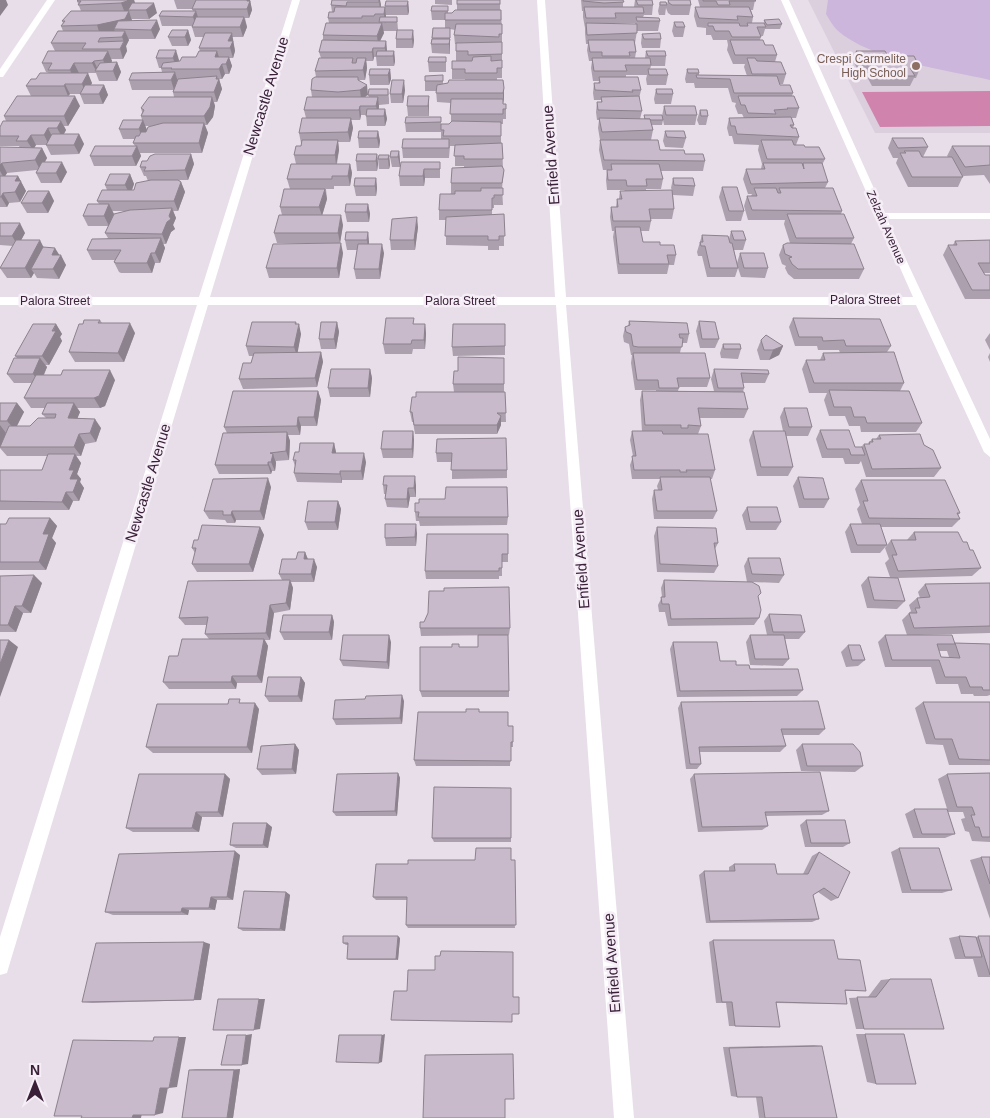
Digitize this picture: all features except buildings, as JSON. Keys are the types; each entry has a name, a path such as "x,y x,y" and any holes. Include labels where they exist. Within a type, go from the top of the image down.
{"street":[{"path":"0,75 51,0"},
{"name":"Newcastle Avenue","path":"0,966 296,0"},
{"name":"Enfield Avenue","path":"541,0 561,300 624,1118"},
{"name":"Zelzah Avenue","path":"785,0 881,216 989,449"},
{"path":"881,216 990,216"},
{"name":"Palora Street","path":"0,301 920,300"}],"shaded area":[{"name":"Crespi Carmelite High School","path":"808,0 990,0 990,133 875,133"},
{"path":"828,0 990,0 990,80 931,68 869,49 837,30 826,14"},
{"path":"990,91 990,126 880,127 862,92"}],"place":[{"name":"Crespi Carmelite High School","path":"916,66"}]}
